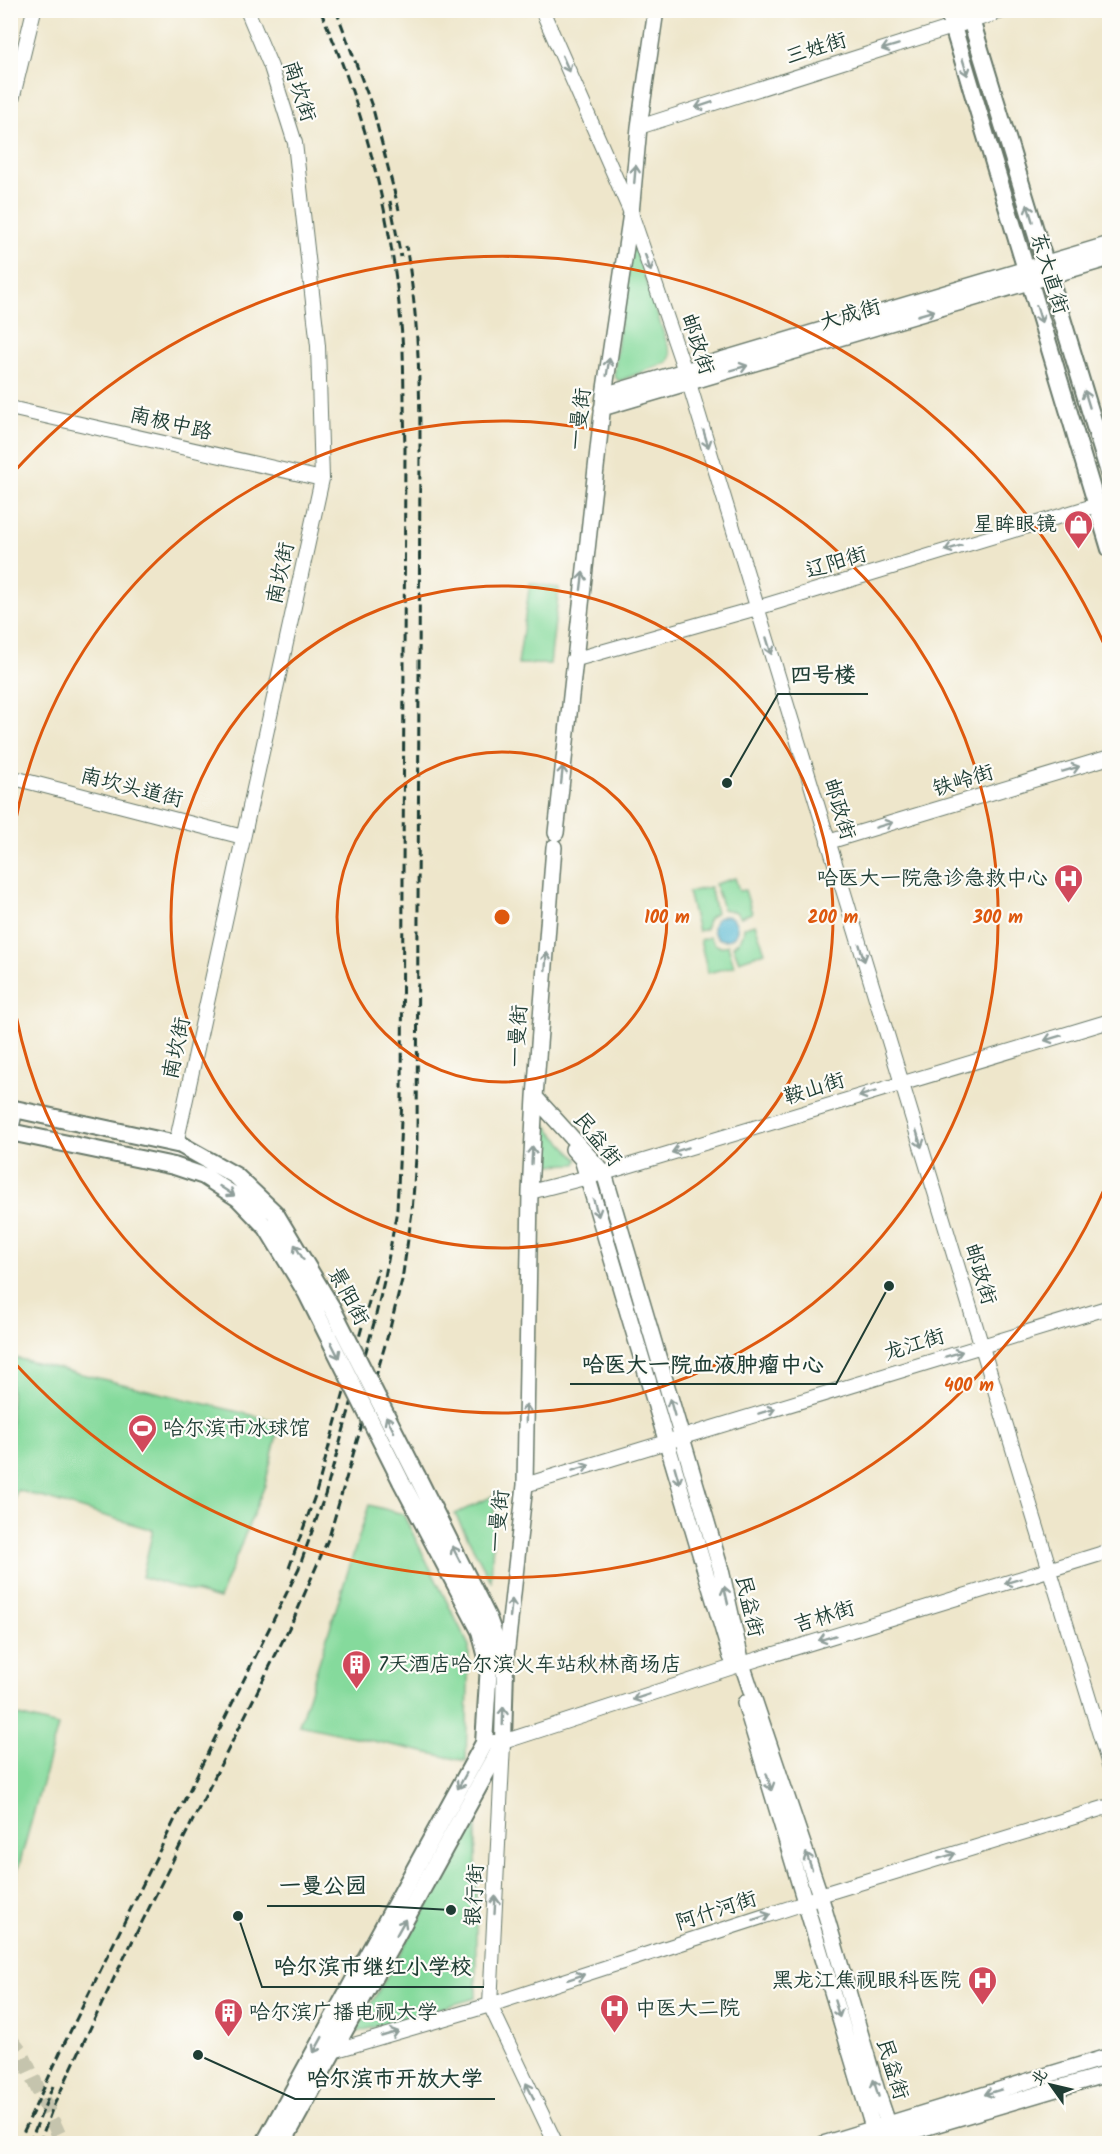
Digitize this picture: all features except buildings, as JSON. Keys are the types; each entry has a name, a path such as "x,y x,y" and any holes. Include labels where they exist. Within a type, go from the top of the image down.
{"main road":[{"name":"一曼街","path":"282,2144 503,1742 505,1666 525,1485 530,1192 555,840 603,401 631,213 639,127 656,10"},
{"name":"东大直街","path":"948,10 1027,276 1103,502 1110,549"},
{"name":"东大直街","path":"970,16 1110,476"},
{"name":"大成街","path":"603,401 1027,276 1110,244"},
{"name":"大成街","path":"1048,269 1110,258"},
{"name":"民益街","path":"535,1102 604,1173 674,1439 805,1904 875,2139"},
{"name":"民益街","path":"535,1102 582,1159 674,1439"},
{"name":"景阳街","path":"13,1108 179,1145 236,1176 275,1213 332,1308 480,1631 489,1665 483,1743"},
{"path":"10,1132 13,1108"},
{"name":"景阳街","path":"10,1132 174,1166 204,1176 238,1198 267,1228 306,1292 488,1618 505,1666"},
{"name":"民益街","path":"738,1665 820,1895 892,2135"},
{"path":"264,2144 483,1743"},
{"path":"892,2135 1110,2056"},
{"path":"823,2144 892,2135 1110,2073"}],"street":[{"path":"10,108 34,10"},
{"name":"南坎街","path":"179,1145 243,837 322,479 318,346 295,143 277,85 247,10"},
{"name":"邮政街","path":"542,10 631,213 687,377 1110,1768"},
{"name":"三姓街","path":"639,127 953,27 970,16 1006,10"},
{"name":"南极中路","path":"10,408 322,479"},
{"name":"辽阳街","path":"573,660 757,608 1103,502"},
{"name":"铁岭街","path":"828,842 1110,757"},
{"name":"南坎头道街","path":"10,777 243,837"},
{"name":"鞍山街","path":"530,1192 604,1173 1110,1021"},
{"name":"龙江街","path":"525,1485 1110,1307"},
{"name":"吉林街","path":"483,1743 503,1742 738,1665 1110,1551"},
{"name":"银行街","path":"503,1742 490,2005 556,2144"},
{"name":"阿什河街","path":"333,2051 490,2005 805,1904 820,1895 1110,1806"}],"green space":[{"path":"634,246 671,355 668,362 619,381 614,376 628,248"},
{"path":"530,583 559,588 550,664 518,664"},
{"path":"735,878 739,891 745,890 752,913 740,917 736,912 723,909 715,884"},
{"path":"710,887 716,913 708,919 706,929 698,931 688,892"},
{"path":"755,924 765,952 739,961 733,946 741,938 744,927"},
{"path":"710,937 718,945 728,945 734,966 708,973 700,940"},
{"path":"544,1123 578,1160 576,1164 544,1165 539,1157 538,1142 539,1126"},
{"name":"哈尔滨市冰球馆","path":"11,1357 280,1422 265,1485 219,1599 142,1577 153,1530 17,1490 11,1513"},
{"path":"495,1495 491,1581 455,1514"},
{"path":"369,1505 403,1514 469,1646 466,1761 299,1725"},
{"path":"10,1714 58,1726 11,1894"},
{"path":"476,1822 476,1998 354,2033"}],"water":[{"path":"725,916 733,920 737,928 733,936 725,940 717,936 713,928 717,920"}],"tunnel":[{"path":"10,2039 22,2054 63,2144"}],"railway":[{"path":"18,2144 65,2042 299,1568 325,1495 374,1323 397,1210 402,1098 405,448 403,351 394,264 377,177 352,92 320,10"},
{"path":"336,10 373,109 399,210"},
{"path":"390,201 401,257"},
{"path":"39,2144 53,2107 115,1976 295,1616 329,1537 402,1280 412,1212 417,1144 420,449 418,347 406,246"},
{"path":"289,1568 316,1493 378,1269"},
{"path":"29,2144 53,2086"}],"place":[{"name":"星眸眼镜","path":"1078,550"},
{"name":"四号楼","path":"727,783"},
{"name":"哈医大一院急诊急救中心","path":"1069,904"},
{"name":"哈医大一院血液肿瘤中心","path":"889,1286"},
{"name":"哈尔滨市冰球馆","path":"142,1454"},
{"name":"7天酒店哈尔滨火车站秋林商场店","path":"357,1690"},
{"name":"一曼公园","path":"451,1910"},
{"name":"哈尔滨市继红小学校","path":"238,1916"},
{"name":"黑龙江焦视眼科医院","path":"982,2006"},
{"name":"中医大二院","path":"614,2034"},
{"name":"哈尔滨广播电视大学","path":"228,2038"},
{"name":"哈尔滨市开放大学","path":"198,2055"}]}
